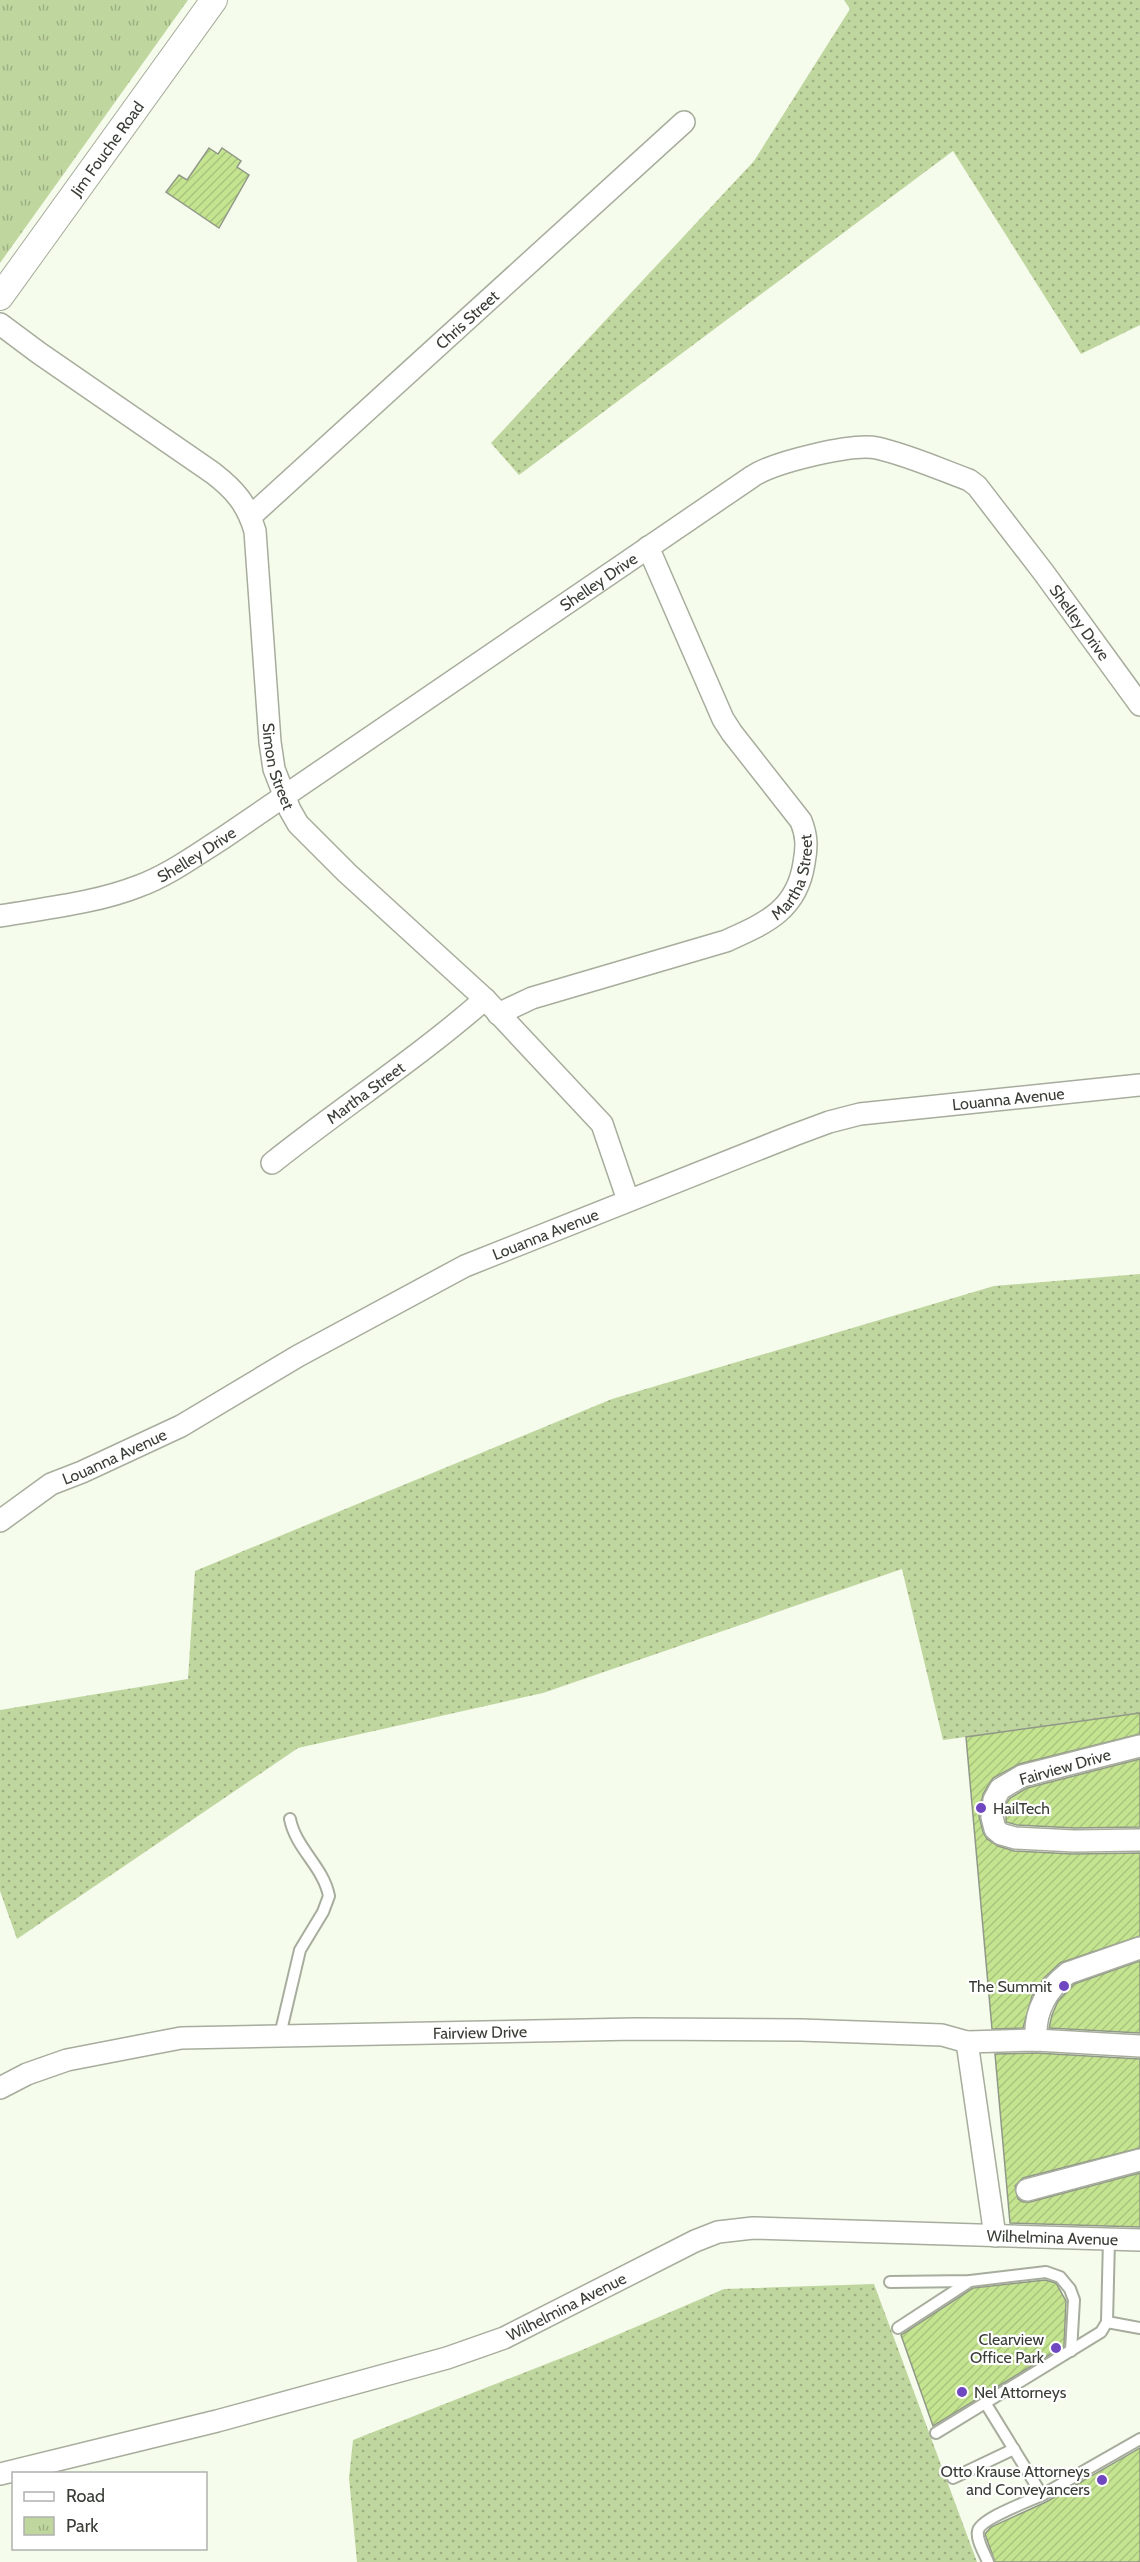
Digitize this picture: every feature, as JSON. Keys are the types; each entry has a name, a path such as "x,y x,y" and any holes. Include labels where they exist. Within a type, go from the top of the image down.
{"street":[{"name":"Jim Fouche Road","path":"0,297 214,0"},
{"name":"Chris Street","path":"251,516 684,122"},
{"name":"Simon Street","path":"0,324 233,488 243,501 251,516 257,550 270,742 274,769 298,824 347,873 491,1006 602,1124 628,1200"},
{"name":"Shelley Drive","path":"0,916 100,897 138,887 164,876 764,468 781,463 857,449 875,448 969,480 977,486 1026,548 1140,705"},
{"name":"Martha Street","path":"272,1163 327,1119 445,1034 491,1006 532,998 726,941 751,930 786,907 793,898 803,873 806,834 801,821 732,733 723,718 648,547"},
{"name":"Louanna Avenue","path":"0,1521 51,1484 181,1426 298,1356 465,1266 829,1122 860,1114 1140,1085"},
{"name":"Fairview Drive","path":"1140,1746 1022,1776 1000,1789 994,1800 992,1817 995,1829 1001,1834 1015,1838 1074,1841 1140,1840"},
{"path":"1036,2040 1036,2019 1049,1991 1059,1980 1068,1973 1140,1948"},
{"name":"Fairview Drive","path":"0,2088 27,2074 67,2060 181,2038 636,2029 789,2030 942,2035 967,2042 1036,2040 1140,2046"},
{"path":"967,2042 995,2236"},
{"path":"1027,2190 1140,2160"},
{"name":"Wilhelmina Avenue","path":"0,2474 217,2421 447,2358 504,2338 695,2241 718,2232 753,2228 1140,2240"}],"lane":[{"path":"280,2035 300,1950 323,1912 329,1896 317,1865 296,1839 290,1819"},
{"path":"936,2433 1101,2332 1107,2322 1109,2239"},
{"path":"890,2282 970,2281 1046,2272 1060,2277 1070,2289 1074,2300 1071,2351"},
{"path":"898,2328 970,2281"},
{"path":"1107,2322 1140,2328"},
{"path":"986,2404 1042,2495"},
{"path":"988,2562 977,2535 979,2528 987,2520 1042,2495 1140,2439"},
{"path":"953,2478 1014,2449"}],"green space":[{"path":"0,0 188,0 0,263"},
{"path":"844,0 1140,0 1140,325 1081,354 953,151 519,475 491,443 754,161 850,9"},
{"path":"1140,1274 1140,1713 943,1740 902,1569 543,1693 298,1748 17,1939 0,1891 0,1710 188,1679 195,1571 612,1399 994,1286"},
{"path":"874,2284 977,2562 357,2562 349,2478 353,2440 582,2350 724,2289"}],"building":[{"path":"209,148 218,154 222,148 241,161 237,167 249,175 219,228 166,192 179,175 187,180"},
{"path":"1140,1713 1140,1734 1019,1764 993,1778 983,1794 979,1816 983,1832 987,1839 998,1846 1014,1851 1073,1854 1140,1853 1140,1936 1060,1963 1044,1978 1032,1996 1023,2028 992,2029 966,1737"},
{"path":"1140,1759 1140,1827 1074,1828 1017,1825 1006,1822 1006,1804 1010,1798 1027,1788"},
{"path":"1140,1961 1140,2033 1049,2028 1058,2001 1074,1984"},
{"path":"1036,2053 1140,2059 1140,2148 1023,2178 1015,2186 1018,2199 1030,2202 1140,2173 1140,2227 1010,2223 995,2054"},
{"name":"Nel Attorneys","path":"1045,2280 1056,2283 1066,2301 1064,2346 933,2426 901,2335 973,2288"},
{"name":"Otto Krause Attorneys and Conveyancers","path":"1140,2448 1140,2562 995,2562 985,2534 991,2527 1046,2502"}],"place":[{"name":"HailTech","path":"981,1808"},
{"name":"The Summit","path":"1064,1986"},
{"name":"Clearview Office Park","path":"1056,2348"},
{"name":"Nel Attorneys","path":"962,2392"},
{"name":"Otto Krause Attorneys and Conveyancers","path":"1102,2480"}]}
